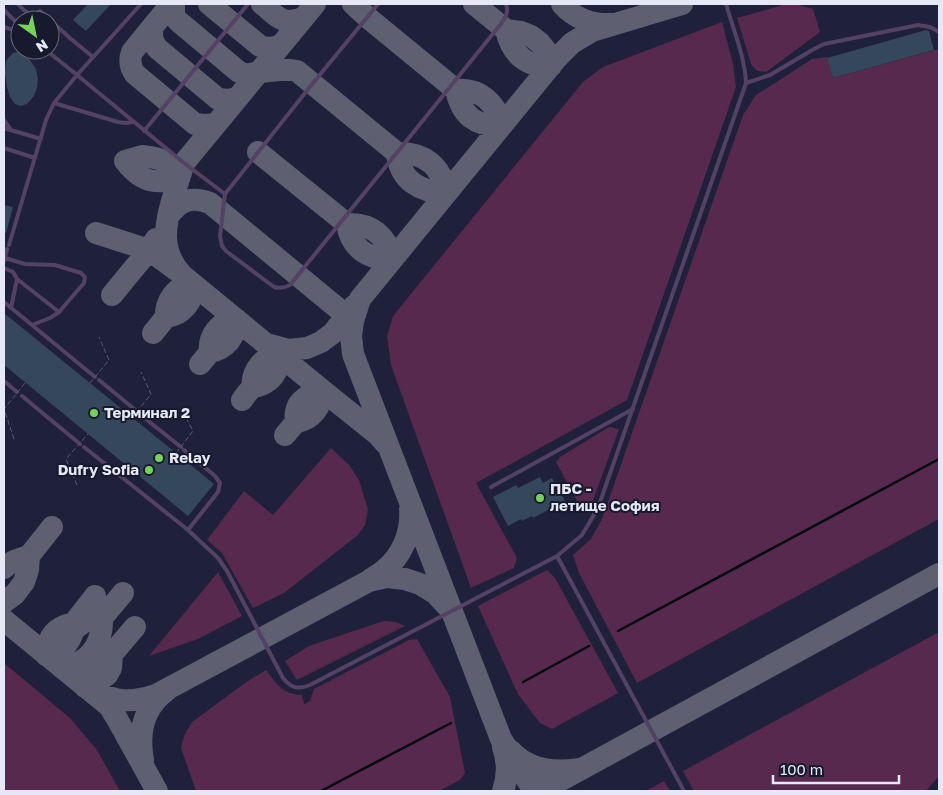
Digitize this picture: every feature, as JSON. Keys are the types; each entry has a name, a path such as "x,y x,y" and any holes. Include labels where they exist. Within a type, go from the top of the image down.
{"lane":[{"path":"32,325 50,318 59,312 85,280 83,275 55,265 25,264 4,260 46,120 54,103 140,4"},
{"path":"144,130 248,4"},
{"path":"378,4 225,194 220,236 222,246 279,289 290,285 500,25 508,12 506,4"},
{"path":"22,396 188,530 218,558 227,571 283,678 294,688 310,685 557,556 582,535 598,508 746,83 743,62 726,4"},
{"path":"40,10 41,5"},
{"path":"746,83 770,75 814,48 834,41 918,25 930,27 939,32"},
{"path":"60,30 93,57"},
{"path":"58,60 133,122 225,194"},
{"path":"54,103 118,122 133,122"},
{"path":"4,120 11,130"},
{"path":"4,128 41,139"},
{"path":"4,148 35,158"},
{"path":"4,268 13,272 18,279 59,312"},
{"path":"11,308 18,279"},
{"path":"4,302 215,476 220,483 218,492 188,530"},
{"path":"4,380 17,392"},
{"path":"491,487 633,409"},
{"path":"557,556 684,791"}],"path":[{"path":"90,383 110,360 99,337"},
{"path":"132,418 151,394 141,372"},
{"path":"14,439 4,409 25,383"},
{"path":"176,453 193,431 181,408"},
{"path":"77,485 66,459 88,434"}],"shaded area":[{"path":"4,4 939,4 939,791 4,791"},
{"path":"787,4 796,4 813,9 820,32 766,72 757,71 751,64 737,18"},
{"path":"722,22 733,64 736,87 627,400 476,483 517,558 514,568 471,588 391,365 387,336 393,316 583,82 603,67"},
{"path":"939,49 939,519 637,683 579,573 573,555 591,539 602,519 743,115 756,95 812,59 827,57 833,78"},
{"path":"609,427 619,429 590,509 582,510 556,462 560,457"},
{"path":"331,448 349,465 359,480 368,510 365,525 358,535 284,593 253,608 222,553 207,540 244,491 273,515"},
{"path":"547,570 555,578 618,693 552,729 540,723 518,694 478,606"},
{"path":"218,572 242,616 198,639 149,656"},
{"path":"384,621 396,622 405,626 297,680 285,661 309,646"},
{"path":"939,632 939,776 926,791 694,791 683,771"},
{"path":"417,639 450,697 465,773 460,780 439,791 196,791 181,748 184,736 192,722 245,683 266,670 277,684 289,693 302,695 304,704 310,701 314,689 409,640"},
{"path":"4,663 70,718 97,750 120,791 4,791"},
{"path":"664,781 670,791 646,791"}],"building":[{"path":"88,4 111,4 86,31 73,20"},
{"path":"926,30 929,31 934,50 833,78 827,58"},
{"path":"10,56 10,60 30,60 36,69 37,88 34,96 27,104 21,106 15,104 10,97 5,73"},
{"path":"4,205 13,207 6,233 4,233"},
{"name":"Терминал 2","path":"4,313 214,484 188,516 4,365"},
{"path":"540,477 543,483 552,478 565,501 533,518 532,516 522,521 521,519 508,526 493,497 516,485 518,488"}],"waterway":[{"path":"618,631 939,459"},
{"path":"523,682 589,646"},
{"path":"321,791 451,723"}],"taxiway":[{"path":"171,4 132,52 130,61 132,69 135,74 195,124 216,124"},
{"path":"174,4 174,16 178,21 239,72 246,75 279,70 297,71 397,153 415,155 430,162 440,175 446,193 428,190 413,183 402,171 397,153"},
{"path":"209,4 260,46 270,48 281,45"},
{"path":"262,4 280,19 290,21 303,18"},
{"path":"315,4 184,163 167,221 167,249 170,258 182,275 378,435 385,443"},
{"path":"353,4 456,90 480,94 496,110 501,126 484,124 471,118 462,107 456,90"},
{"path":"474,4 506,30 521,32 531,36 540,43 547,52 551,66 534,64 521,57 512,46 506,30"},
{"path":"562,4 584,20 611,24"},
{"path":"534,791 501,739 353,354 351,336 353,321 360,299 556,59 572,43 592,31 682,4"},
{"path":"153,26 152,38 157,48 218,99 230,100 238,97"},
{"path":"258,152 347,224 364,226 377,233 386,244 392,259 375,257 362,251 352,240 347,224"},
{"path":"142,156 153,157 168,163 179,176 163,181 149,180 143,177 125,161 142,156"},
{"path":"168,217 172,211 186,201 197,200 210,203 347,316"},
{"path":"96,233 149,250 176,270"},
{"path":"112,295 156,239"},
{"path":"153,333 166,317 167,306 173,295 181,287 193,284 192,296 186,306 178,313 166,317"},
{"path":"267,344 289,350 307,348 321,342 333,333 354,306"},
{"path":"200,364 210,352 221,348 229,341 237,320 225,323 216,330 211,340 210,352"},
{"path":"242,400 253,387 266,383 272,377 277,369 280,355 268,358 259,365 254,376 253,387"},
{"path":"285,435 296,422 307,419 315,412 322,396 322,390 310,394 298,405 296,422"},
{"path":"91,691 123,700 138,700 156,695 367,582 396,559 407,535 410,509"},
{"path":"4,602 15,594 24,582 28,570 29,556 52,527"},
{"path":"4,568 13,562 29,556"},
{"path":"541,791 939,574"},
{"path":"369,581 387,577 405,579 420,584 436,594 447,606"},
{"path":"102,618 82,623 72,633 65,646 61,667 80,662 91,653 99,640 102,618 123,593"},
{"path":"74,623 62,627 54,633 46,655 58,652 66,645 72,635 74,623 95,596"},
{"path":"4,620 109,706 157,791"},
{"path":"112,654 101,658 92,665 85,681 85,687 107,675 111,668 112,654 135,627"},
{"path":"143,760 141,740 144,722 152,705 166,691"},
{"path":"503,747 507,769 503,791"},
{"path":"511,751 533,766 550,770 578,769"}],"place":[{"name":"Терминал 2","path":"94,413"},
{"name":"Relay","path":"159,458"},
{"name":"Dufry Sofia","path":"149,470"},
{"name":"ПБС - летище София","path":"540,498"}]}
